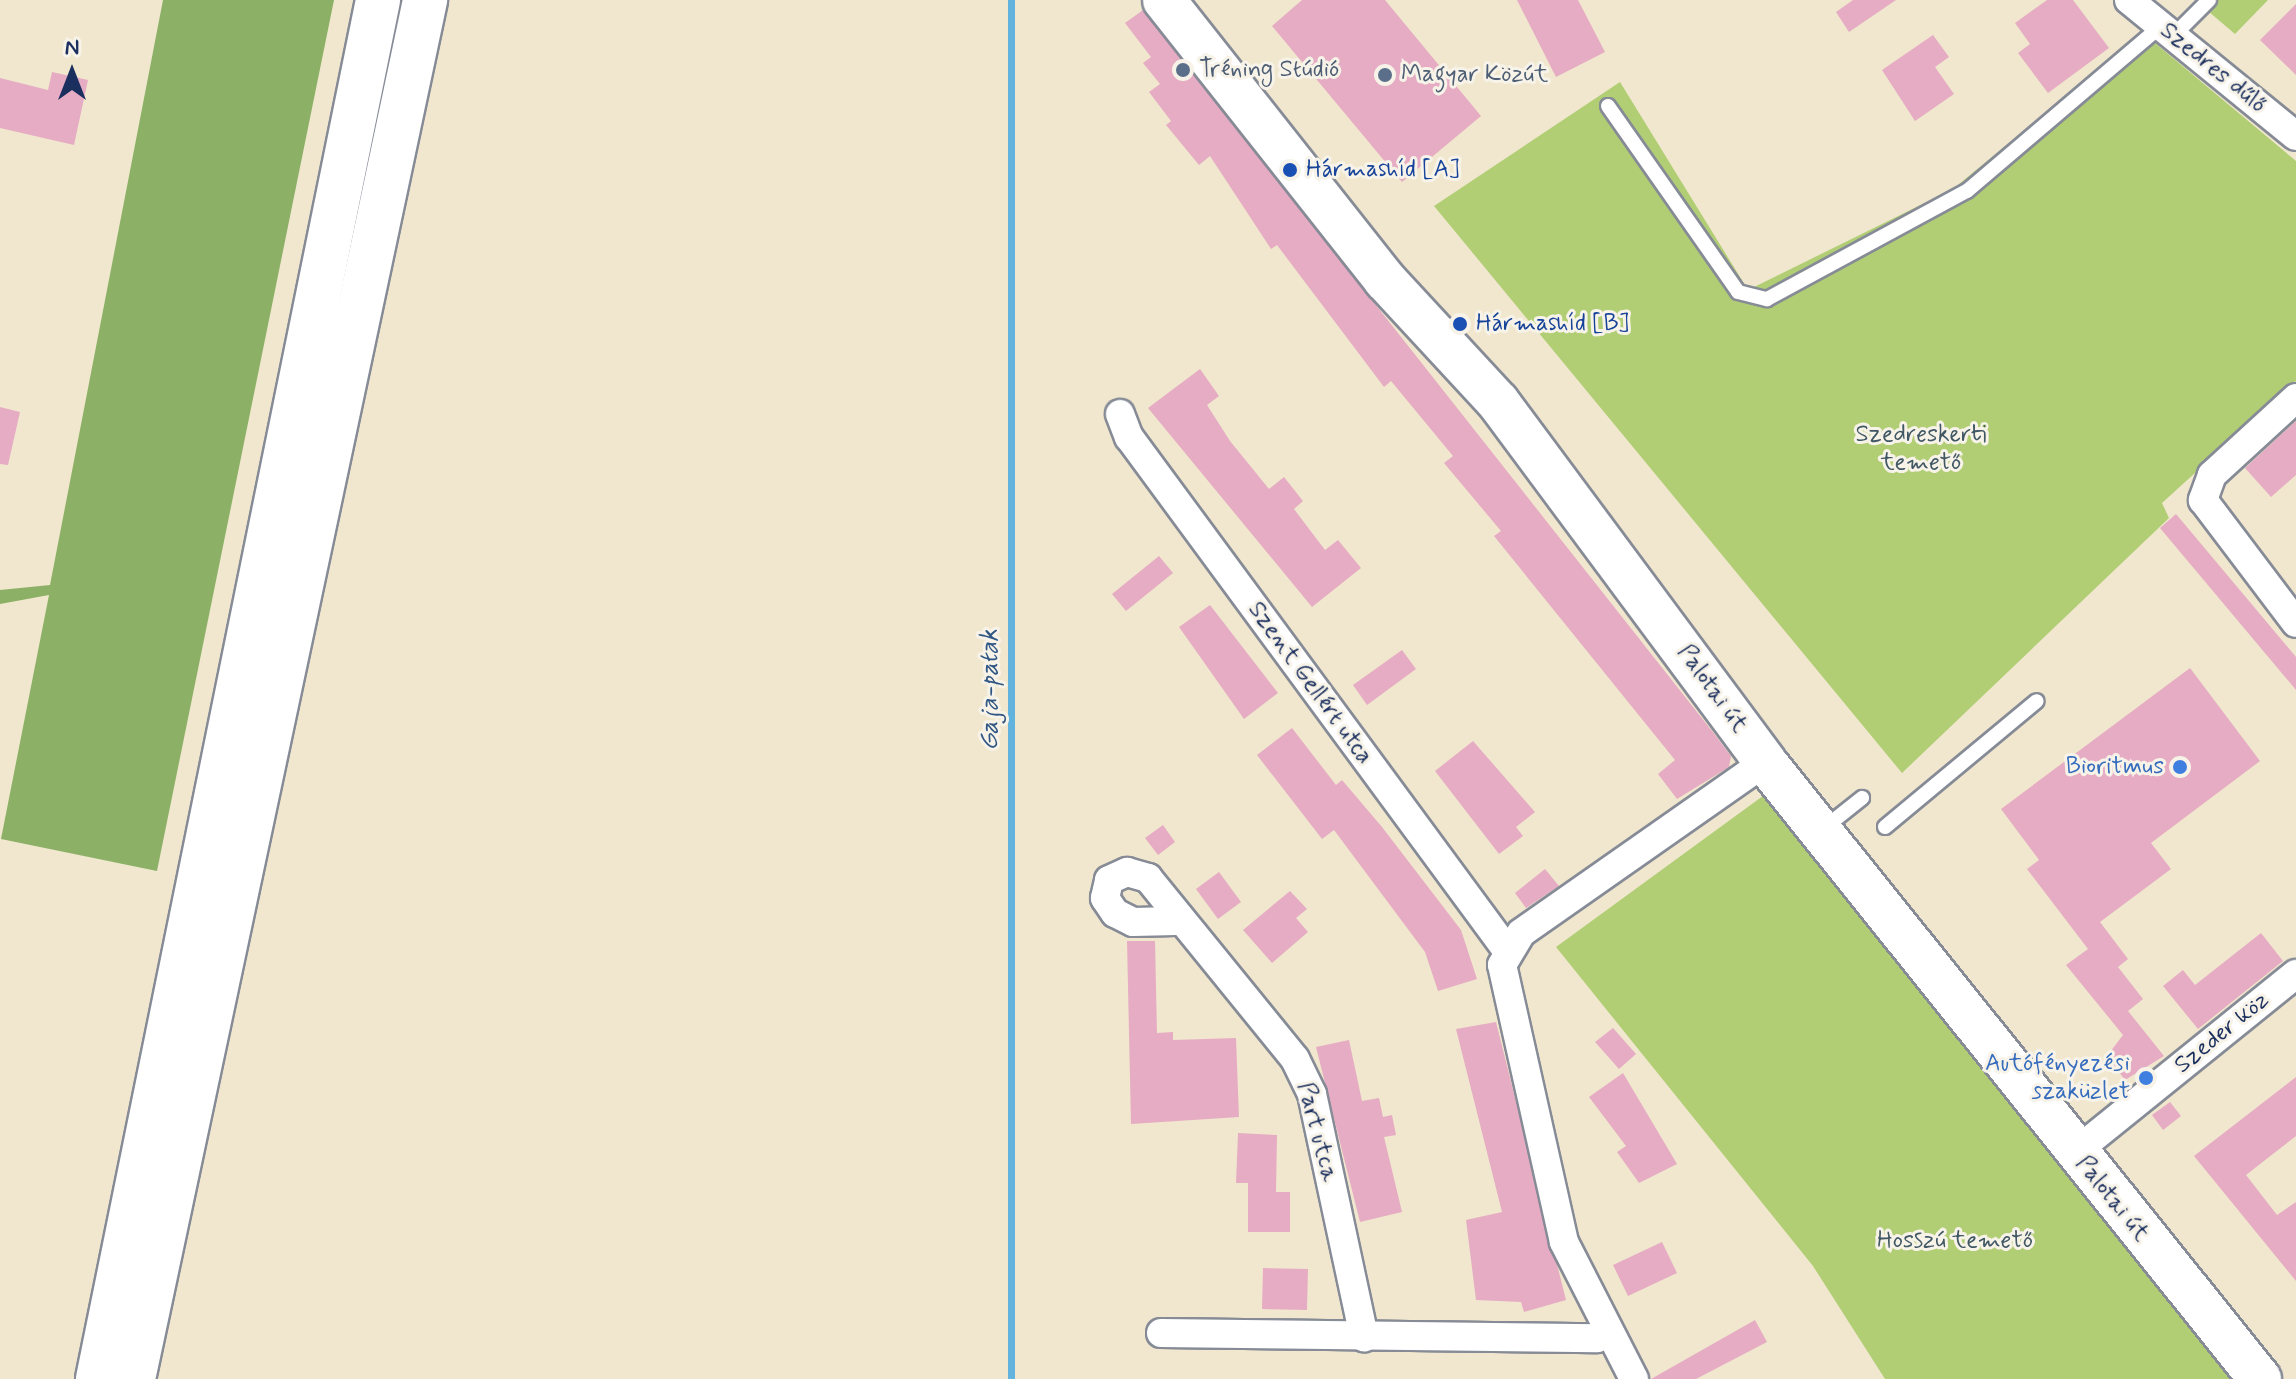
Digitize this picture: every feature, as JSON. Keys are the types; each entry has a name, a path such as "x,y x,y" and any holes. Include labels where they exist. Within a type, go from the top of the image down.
{"main road":[{"path":"98,1379 378,0"},
{"path":"133,1379 425,0"},
{"name":"Palotai út","path":"1164,0 1385,280 1543,460 1765,762 2074,1153 2260,1379"}],"street":[{"name":"Szedres dűlő","path":"2129,0 2296,136"},
{"path":"2296,398 2212,475 2203,500 2208,514 2296,623"},
{"name":"Szent Gellért utca","path":"1120,414 1129,437 1506,949"},
{"path":"1634,1379 1606,1331 1552,1198 1502,984 1506,949 1765,762"},
{"name":"Part utca","path":"1176,921 1274,1028 1312,1094 1364,1337"},
{"name":"Szeder köz","path":"2074,1153 2296,974"},
{"path":"1161,1333 1597,1338 1606,1331"}],"lane":[{"path":"1608,106 1738,292 1767,299 1967,191 2209,0"},
{"path":"1885,827 2037,701"},
{"path":"1820,831 1862,798"}],"green space":[{"path":"163,0 334,0 157,871 1,839 49,595 0,604 0,590 50,585"},
{"path":"2195,0 2268,0 2235,34"},
{"name":"Szedreskerti temető","path":"2143,33 2296,161 2296,381 2162,503 2169,518 1902,773 1434,206 1620,82 1748,290 1953,189"},
{"name":"Hosszú temető","path":"1767,793 2234,1379 1885,1379 1813,1266 1556,947"}],"building":[{"path":"1302,0 1385,0 1481,116 1402,182 1272,26"},
{"path":"1517,0 1578,0 1605,52 1556,77"},
{"path":"1853,0 1896,0 1849,32 1836,12"},
{"path":"2047,0 2073,0 2109,48 2048,93 2018,53 2030,44 2015,23"},
{"path":"2296,4 2296,75 2260,40"},
{"path":"1143,10 1712,731 1731,756 1729,767 1677,799 1658,774 1675,760 1494,536 1501,531 1444,463 1453,456 1391,381 1384,387 1277,245 1271,249 1210,156 1199,165 1166,125 1171,121 1149,92 1160,84 1143,63 1151,57 1125,23"},
{"path":"1933,35 1949,57 1935,67 1954,94 1915,121 1882,70"},
{"path":"52,72 88,80 74,145 0,128 0,78 48,90"},
{"path":"1200,369 1219,396 1207,405 1230,441 1269,489 1284,477 1303,501 1294,509 1325,550 1338,540 1361,568 1312,607 1148,408"},
{"path":"0,407 20,412 8,465 0,464"},
{"path":"2296,421 2296,475 2271,497 2245,468"},
{"path":"2176,514 2296,657 2296,690 2160,528"},
{"path":"1159,556 1173,573 1126,611 1112,594"},
{"path":"1210,605 1278,693 1244,719 1179,627"},
{"path":"1402,650 1416,669 1367,705 1353,685"},
{"path":"2190,668 2260,761 2151,843 2171,869 2100,922 2128,959 2118,967 2143,999 2128,1011 2164,1056 2125,1080 2107,1056 2123,1035 2066,965 2088,949 2027,869 2039,860 2001,809"},
{"path":"1292,728 1336,785 1342,780 1382,827 1461,930 1477,979 1438,991 1425,952 1334,830 1322,839 1257,755"},
{"path":"1473,741 1535,812 1516,827 1523,836 1499,854 1435,771"},
{"path":"1163,825 1175,842 1158,855 1145,838"},
{"path":"1545,869 1559,886 1526,908 1515,893"},
{"path":"1219,872 1241,902 1218,919 1196,889"},
{"path":"1290,891 1307,909 1296,918 1308,932 1272,963 1243,930"},
{"path":"2261,933 2283,961 2198,1029 2163,986 2183,970 2195,985"},
{"path":"1127,941 1155,941 1157,1033 1173,1032 1173,1040 1236,1038 1239,1117 1131,1124"},
{"path":"1496,1022 1566,1300 1524,1312 1521,1302 1476,1300 1466,1220 1502,1212 1456,1029"},
{"path":"1613,1028 1636,1054 1619,1069 1595,1042"},
{"path":"1349,1040 1362,1101 1379,1098 1383,1117 1392,1115 1396,1135 1384,1137 1402,1212 1360,1222 1316,1047"},
{"path":"1623,1073 1677,1164 1639,1183 1617,1152 1626,1146 1589,1097"},
{"path":"2296,1077 2296,1136 2246,1175 2277,1215 2296,1202 2296,1281 2194,1156"},
{"path":"2170,1102 2181,1116 2163,1130 2152,1115"},
{"path":"1238,1133 1277,1135 1276,1192 1290,1192 1290,1232 1248,1232 1248,1183 1236,1183"},
{"path":"1662,1242 1677,1273 1628,1296 1613,1265"},
{"path":"1263,1268 1308,1269 1307,1310 1262,1309"},
{"path":"1755,1320 1767,1342 1696,1379 1651,1379"}],"waterway":[{"name":"Gaja-patak","path":"1011,0 1011,1379"}],"place":[{"name":"Tréning Stúdió","path":"1183,70"},
{"name":"Magyar Közút","path":"1385,75"},
{"name":"Hármashíd [A]","path":"1290,170"},
{"name":"Hármashíd [B]","path":"1460,324"},
{"name":"Bioritmus","path":"2180,767"},
{"name":"Autófényezési szaküzlet","path":"2146,1078"}]}
